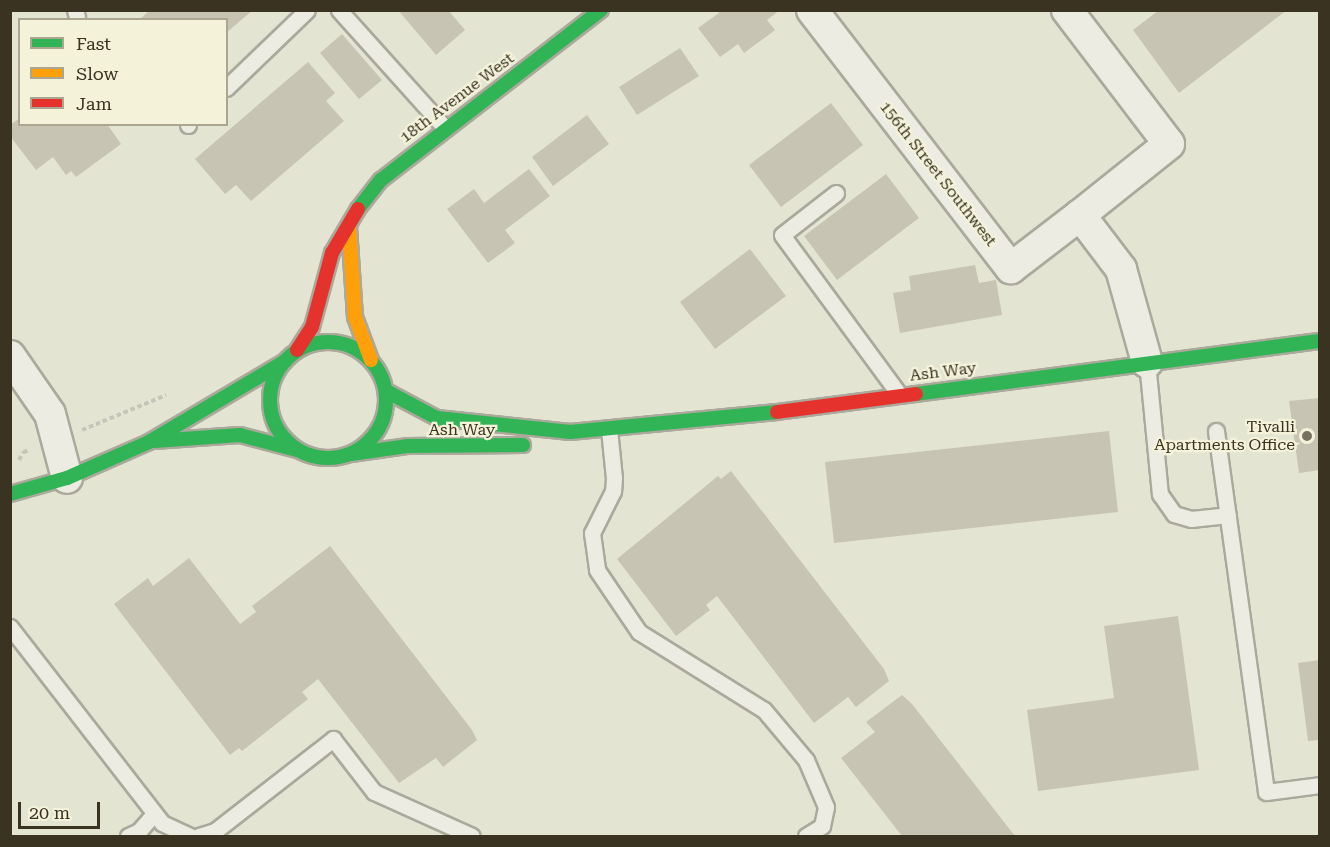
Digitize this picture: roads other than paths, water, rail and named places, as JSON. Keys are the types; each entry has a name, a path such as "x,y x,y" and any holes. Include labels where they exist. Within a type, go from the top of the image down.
{"street":[{"name":"18th Avenue West","path":"297,350 312,327 332,253 381,180 444,128 601,10"},
{"name":"156th Street Southwest","path":"812,10 1011,268 1080,215"},
{"path":"1067,10 1169,144 1080,215 1121,269 1147,362"},
{"path":"149,442 240,435 334,459 351,454 368,443 381,428 388,392 371,360 355,316 349,227"},
{"name":"Ash Way","path":"388,392 436,418 570,432 746,416 898,394 1320,341"},
{"path":"10,494 67,478 149,442 284,362 297,350 336,342 355,348 371,360"},
{"path":"10,356 50,414 67,478"},
{"path":"284,362 269,392 268,407 282,437 297,450"},
{"name":"Ash Way","path":"351,454 408,446 496,447 540,444 570,432"}],"lane":[{"path":"228,86 307,10"},
{"path":"339,10 444,128"},
{"path":"836,193 782,236 898,394"},
{"path":"1147,362 1160,494 1174,514 1191,519 1228,515"},
{"path":"609,429 614,478 613,491 592,533 597,570 639,632 764,710 806,760 826,807 826,832 806,837"},
{"path":"1216,431 1266,792 1320,785"},
{"path":"10,627 154,814 174,831 190,837"},
{"path":"199,837 215,831 333,739 374,792 472,837"},
{"path":"128,837 139,831 154,814"}],"place":[{"name":"Tivalli Apartments Office","path":"1307,436"}]}
